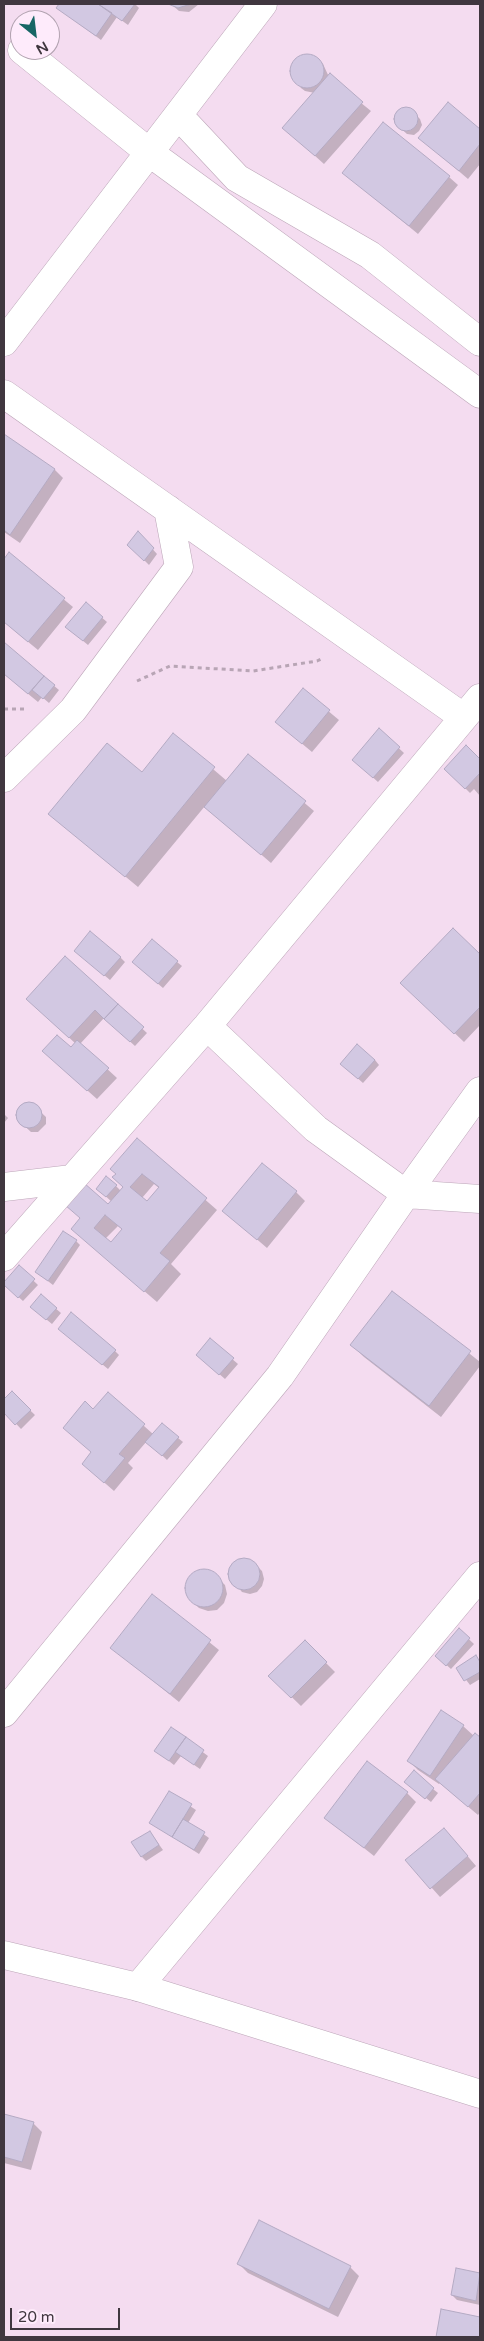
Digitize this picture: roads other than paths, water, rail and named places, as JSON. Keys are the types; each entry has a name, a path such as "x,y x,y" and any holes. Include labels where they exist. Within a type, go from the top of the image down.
{"main road":[{"path":"4,342 263,4"},
{"path":"35,60 150,153 480,394"},
{"path":"179,116 237,178 370,255 480,342"},
{"path":"4,394 354,640 472,707 207,1026 4,1257"},
{"path":"4,778 73,710 179,567 168,509"},
{"path":"207,1026 316,1129 406,1194 480,1199"},
{"path":"4,1713 280,1376 406,1194 479,1098"},
{"path":"4,1187 72,1179"},
{"path":"138,1987 480,1576"},
{"path":"4,1955 138,1987 480,2094"}]}
